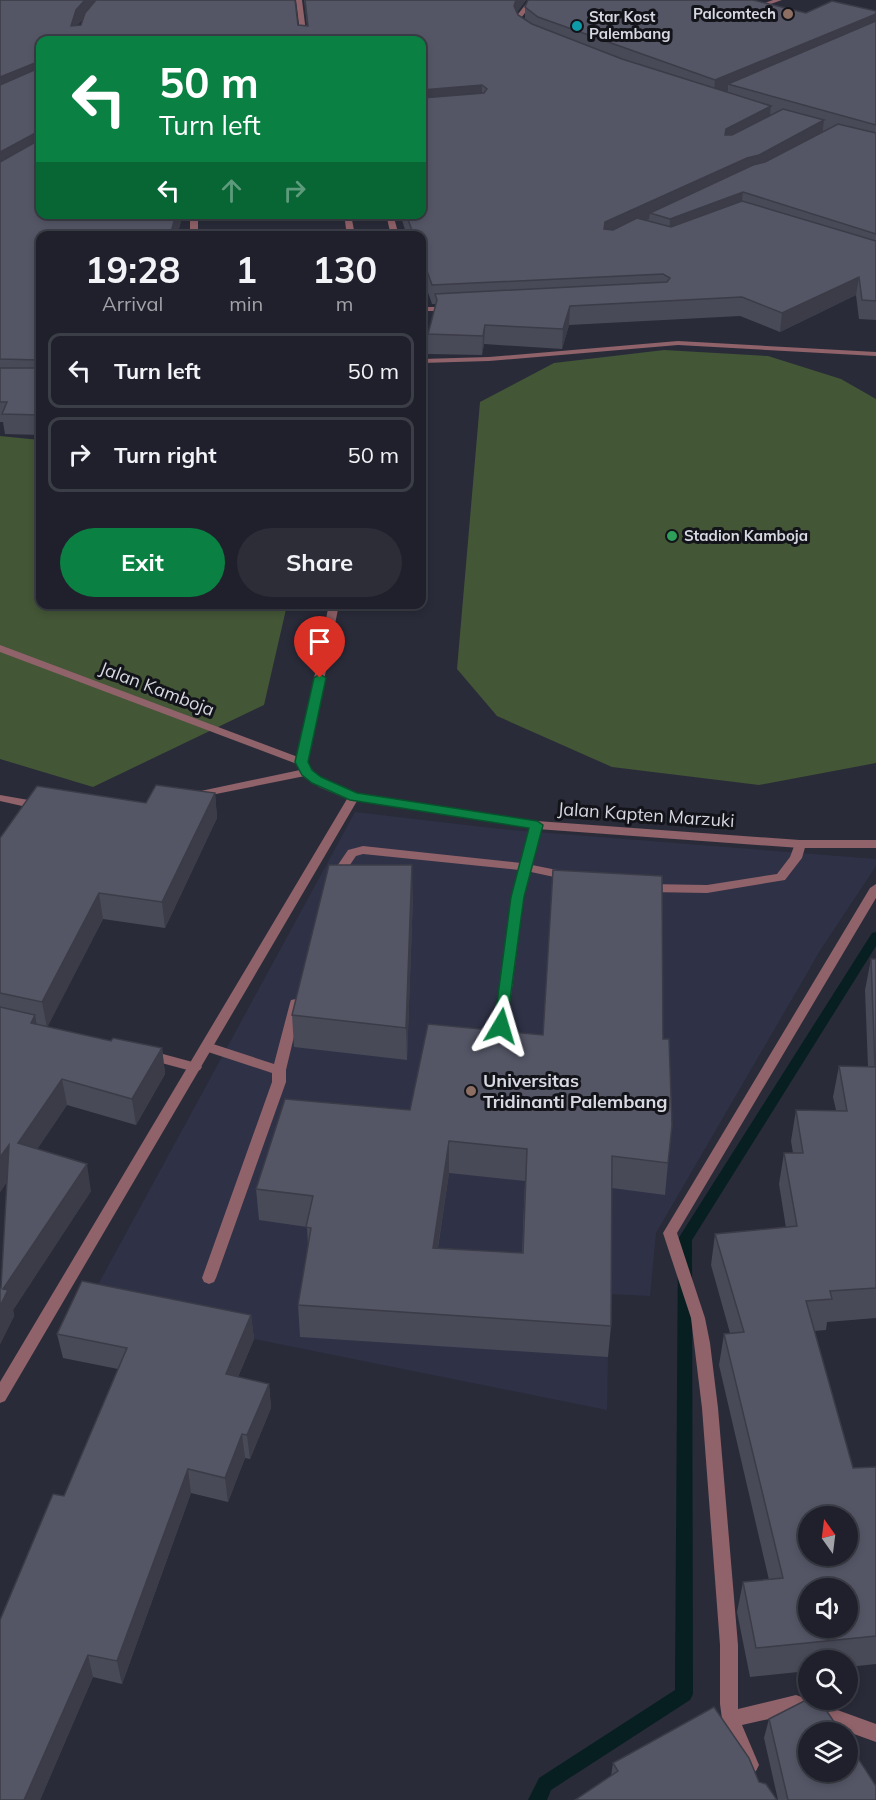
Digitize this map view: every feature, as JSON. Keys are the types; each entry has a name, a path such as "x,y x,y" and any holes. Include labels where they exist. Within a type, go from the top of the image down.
{"street":[{"path":"532,0 518,18 521,26 533,34"},
{"path":"744,9 779,0"},
{"path":"292,1 300,1 303,36"},
{"path":"426,309 459,309"},
{"path":"426,361 489,359 687,343 876,354"},
{"path":"188,797 304,767 333,609"},
{"name":"Jalan Kamboja","path":"0,648 304,767"},
{"name":"Jalan Kapten Marzuki","path":"304,767 330,788 354,797 537,825 800,844 876,844"},
{"path":"0,1396 354,797"},
{"path":"0,798 50,807"},
{"path":"501,1026 518,897 537,825"},
{"path":"639,888 707,889 781,877 796,858 800,844"},
{"path":"329,886 352,853 363,850 526,867 584,880"},
{"path":"756,1779 730,1719 728,1622 710,1408 698,1318 671,1231 683,1216 876,888"},
{"path":"209,1278 279,1082 279,1070 300,986"},
{"path":"207,1047 279,1070"},
{"path":"129,1051 195,1067"},
{"path":"730,1719 796,1704 876,1733"}],"shaded area":[{"name":"Universitas Tridinanti Palembang","path":"355,812 500,829 876,859 876,866 821,949 656,1233 650,1296 609,1294 607,1410 254,1339 231,1393 87,1305"}],"green space":[{"name":"Stadion Kamboja","path":"664,350 768,356 841,379 876,399 876,763 759,785 612,767 497,716 457,669 480,402 554,363"},
{"path":"0,436 36,440 36,609 286,609 264,705 93,787 0,759"}],"building":[{"path":"0,0 85,0 76,10 71,26 81,25 85,13 96,0 295,0 298,25 308,26 305,0 516,0 514,6 518,15 532,24 622,59 771,106 726,129 725,135 732,135 783,109 824,120 759,155 747,158 605,222 604,229 613,230 637,218 671,227 742,201 876,241 876,301 862,300 859,277 782,313 742,297 570,306 563,329 485,325 483,336 428,334 437,300 435,294 667,282 670,278 663,274 432,285 426,268 426,231 412,231 408,219 426,219 426,98 484,93 487,89 482,85 426,90 426,36 36,36 36,63 0,77"},
{"path":"528,0 753,0 806,13 832,1 876,11 876,14 715,80 538,17 525,7"},
{"path":"876,21 876,125 728,84"},
{"path":"36,69 36,133 0,152 0,85"},
{"path":"838,124 876,133 876,234 743,192 670,219 650,213 753,165 765,162"},
{"path":"36,142 36,219 175,219 171,231 36,231 36,360 0,359 0,162"},
{"path":"0,368 36,368 36,415 2,414 7,402 0,402"},
{"path":"156,785 215,793 162,902 99,893 42,1002 0,993 0,838 37,786 146,803"},
{"path":"329,865 412,865 406,1028 292,1015"},
{"path":"553,870 662,876 663,1039 669,1039 672,1125 668,1163 612,1156 611,1326 298,1305 311,1228 306,1227 313,1196 256,1189 285,1099 410,1110 428,1024 543,1035","holes":["449,1141 527,1149 523,1253 433,1248"]},
{"path":"871,959 876,959 876,1288 830,1291 832,1299 806,1301 853,1468 876,1467 876,1636 858,1638 858,1578 798,1578 798,1638 856,1638 756,1648 743,1582 783,1578 724,1334 744,1332 715,1234 797,1226 784,1153 803,1153 796,1110 847,1111 839,1066 875,1067"},
{"path":"0,1007 35,1015 31,1023 111,1041 113,1038 162,1048 132,1099 62,1079 18,1143 87,1164 3,1289 8,1290 0,1306 9,1145 0,1157"},
{"path":"82,1281 251,1315 226,1374 269,1384 247,1435 242,1434 225,1478 188,1469 117,1661 88,1655 24,1800 0,1800 0,1620 53,1494 64,1496 127,1348 57,1334"},
{"path":"798,1704 798,1710 826,1710 834,1722 798,1722 798,1782 858,1782 858,1758 876,1786 876,1800 788,1800 769,1719"},
{"path":"714,1707 749,1758 759,1782 766,1784 777,1800 575,1800 618,1771 613,1763"}],"waterway":[{"path":"537,1800 545,1784 684,1694 685,1239 876,936"}],"place":[{"name":"Palcomtech","path":"788,14"},
{"name":"Star Kost Palembang","path":"577,26"},
{"name":"Stadion Kamboja","path":"672,536"},
{"name":"Universitas Tridinanti Palembang","path":"471,1091"}],"route":[{"path":"320,678 302,762 303,767 316,780 354,797 537,825 518,897 501,1026"}]}
